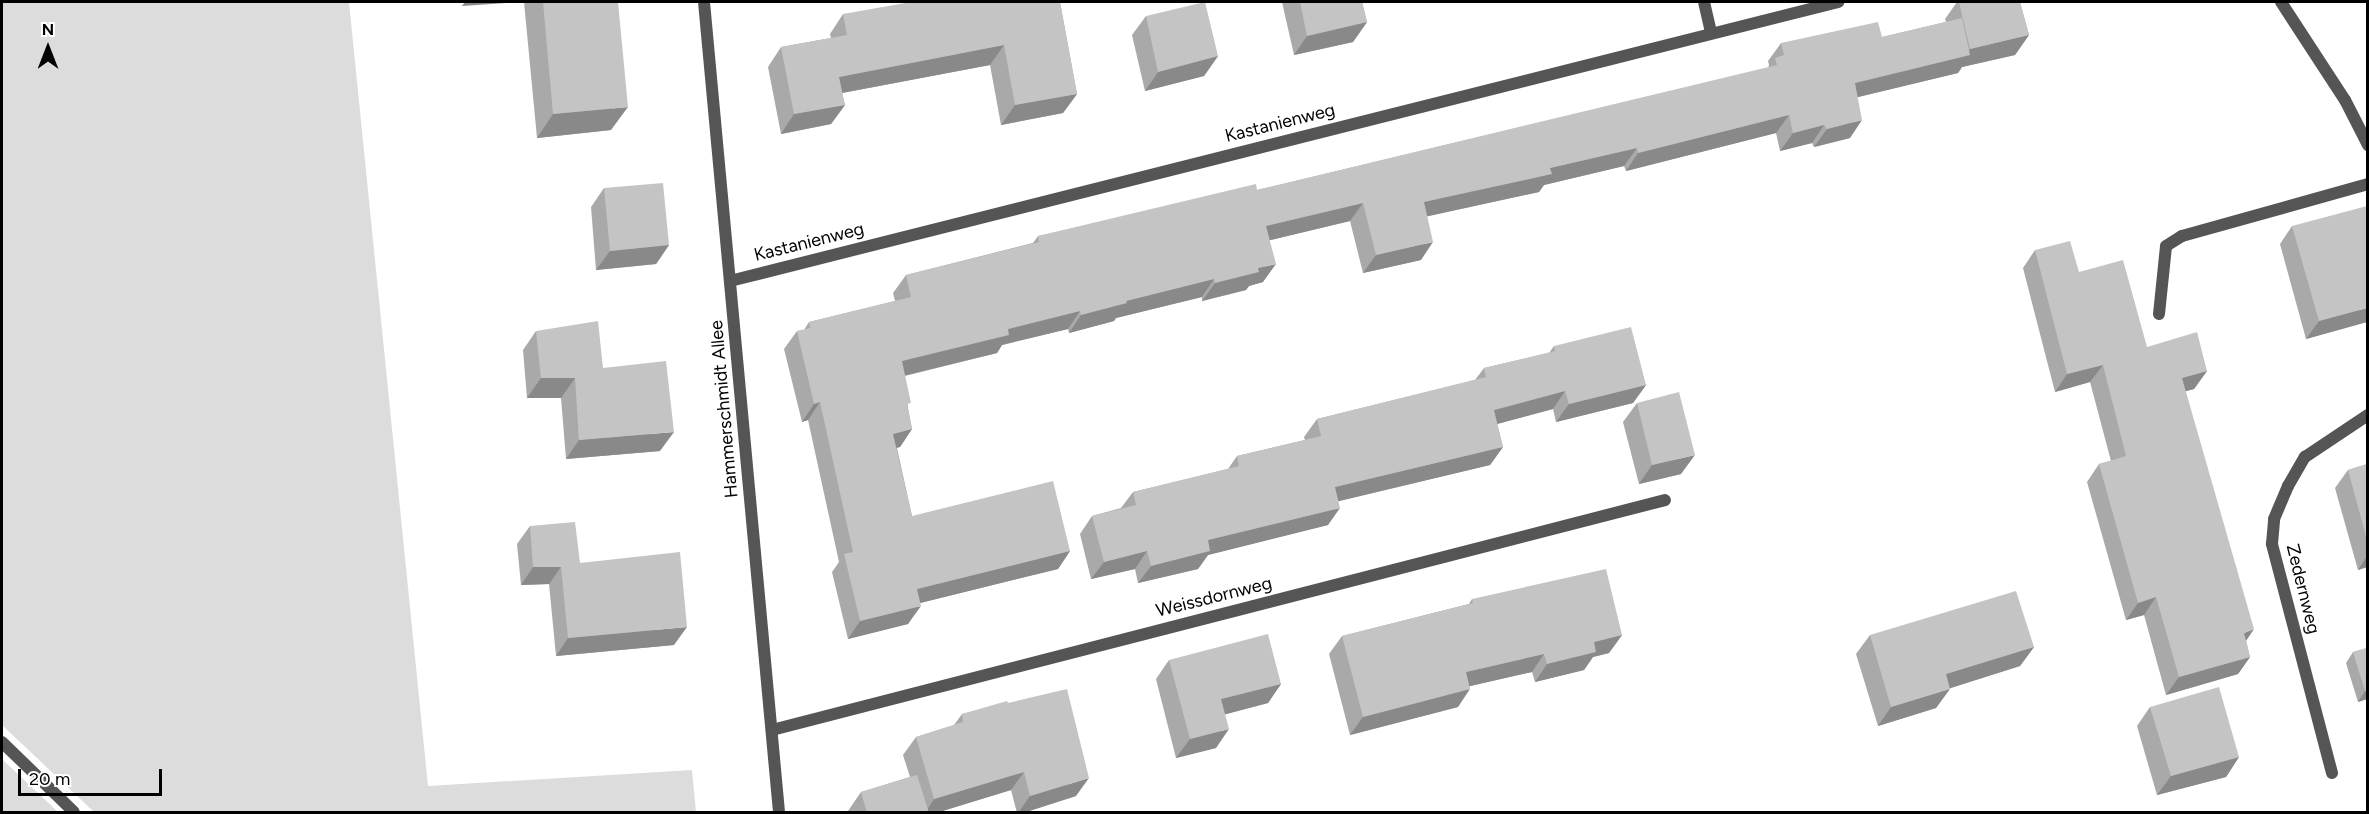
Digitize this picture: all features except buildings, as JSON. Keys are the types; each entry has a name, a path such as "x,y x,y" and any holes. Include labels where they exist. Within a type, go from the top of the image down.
{"street":[{"name":"Hammerschmidt Allee","path":"704,2 779,813"},
{"path":"1704,2 1711,32"},
{"name":"Kastanienweg","path":"730,281 1711,32 1839,2"},
{"path":"2282,2 2345,100 2367,145"},
{"path":"2159,314 2166,246 2182,236 2367,184"},
{"name":"Zedernweg","path":"2332,773 2272,544 2274,519 2288,486 2305,457 2367,415"},
{"name":"Weissdornweg","path":"772,730 1665,500"},
{"path":"2,742 74,813"}],"shaded area":[{"path":"2,2 349,2 428,786 692,770 696,812 94,812 2,725"},
{"path":"2,759 58,812 2,812"}]}
